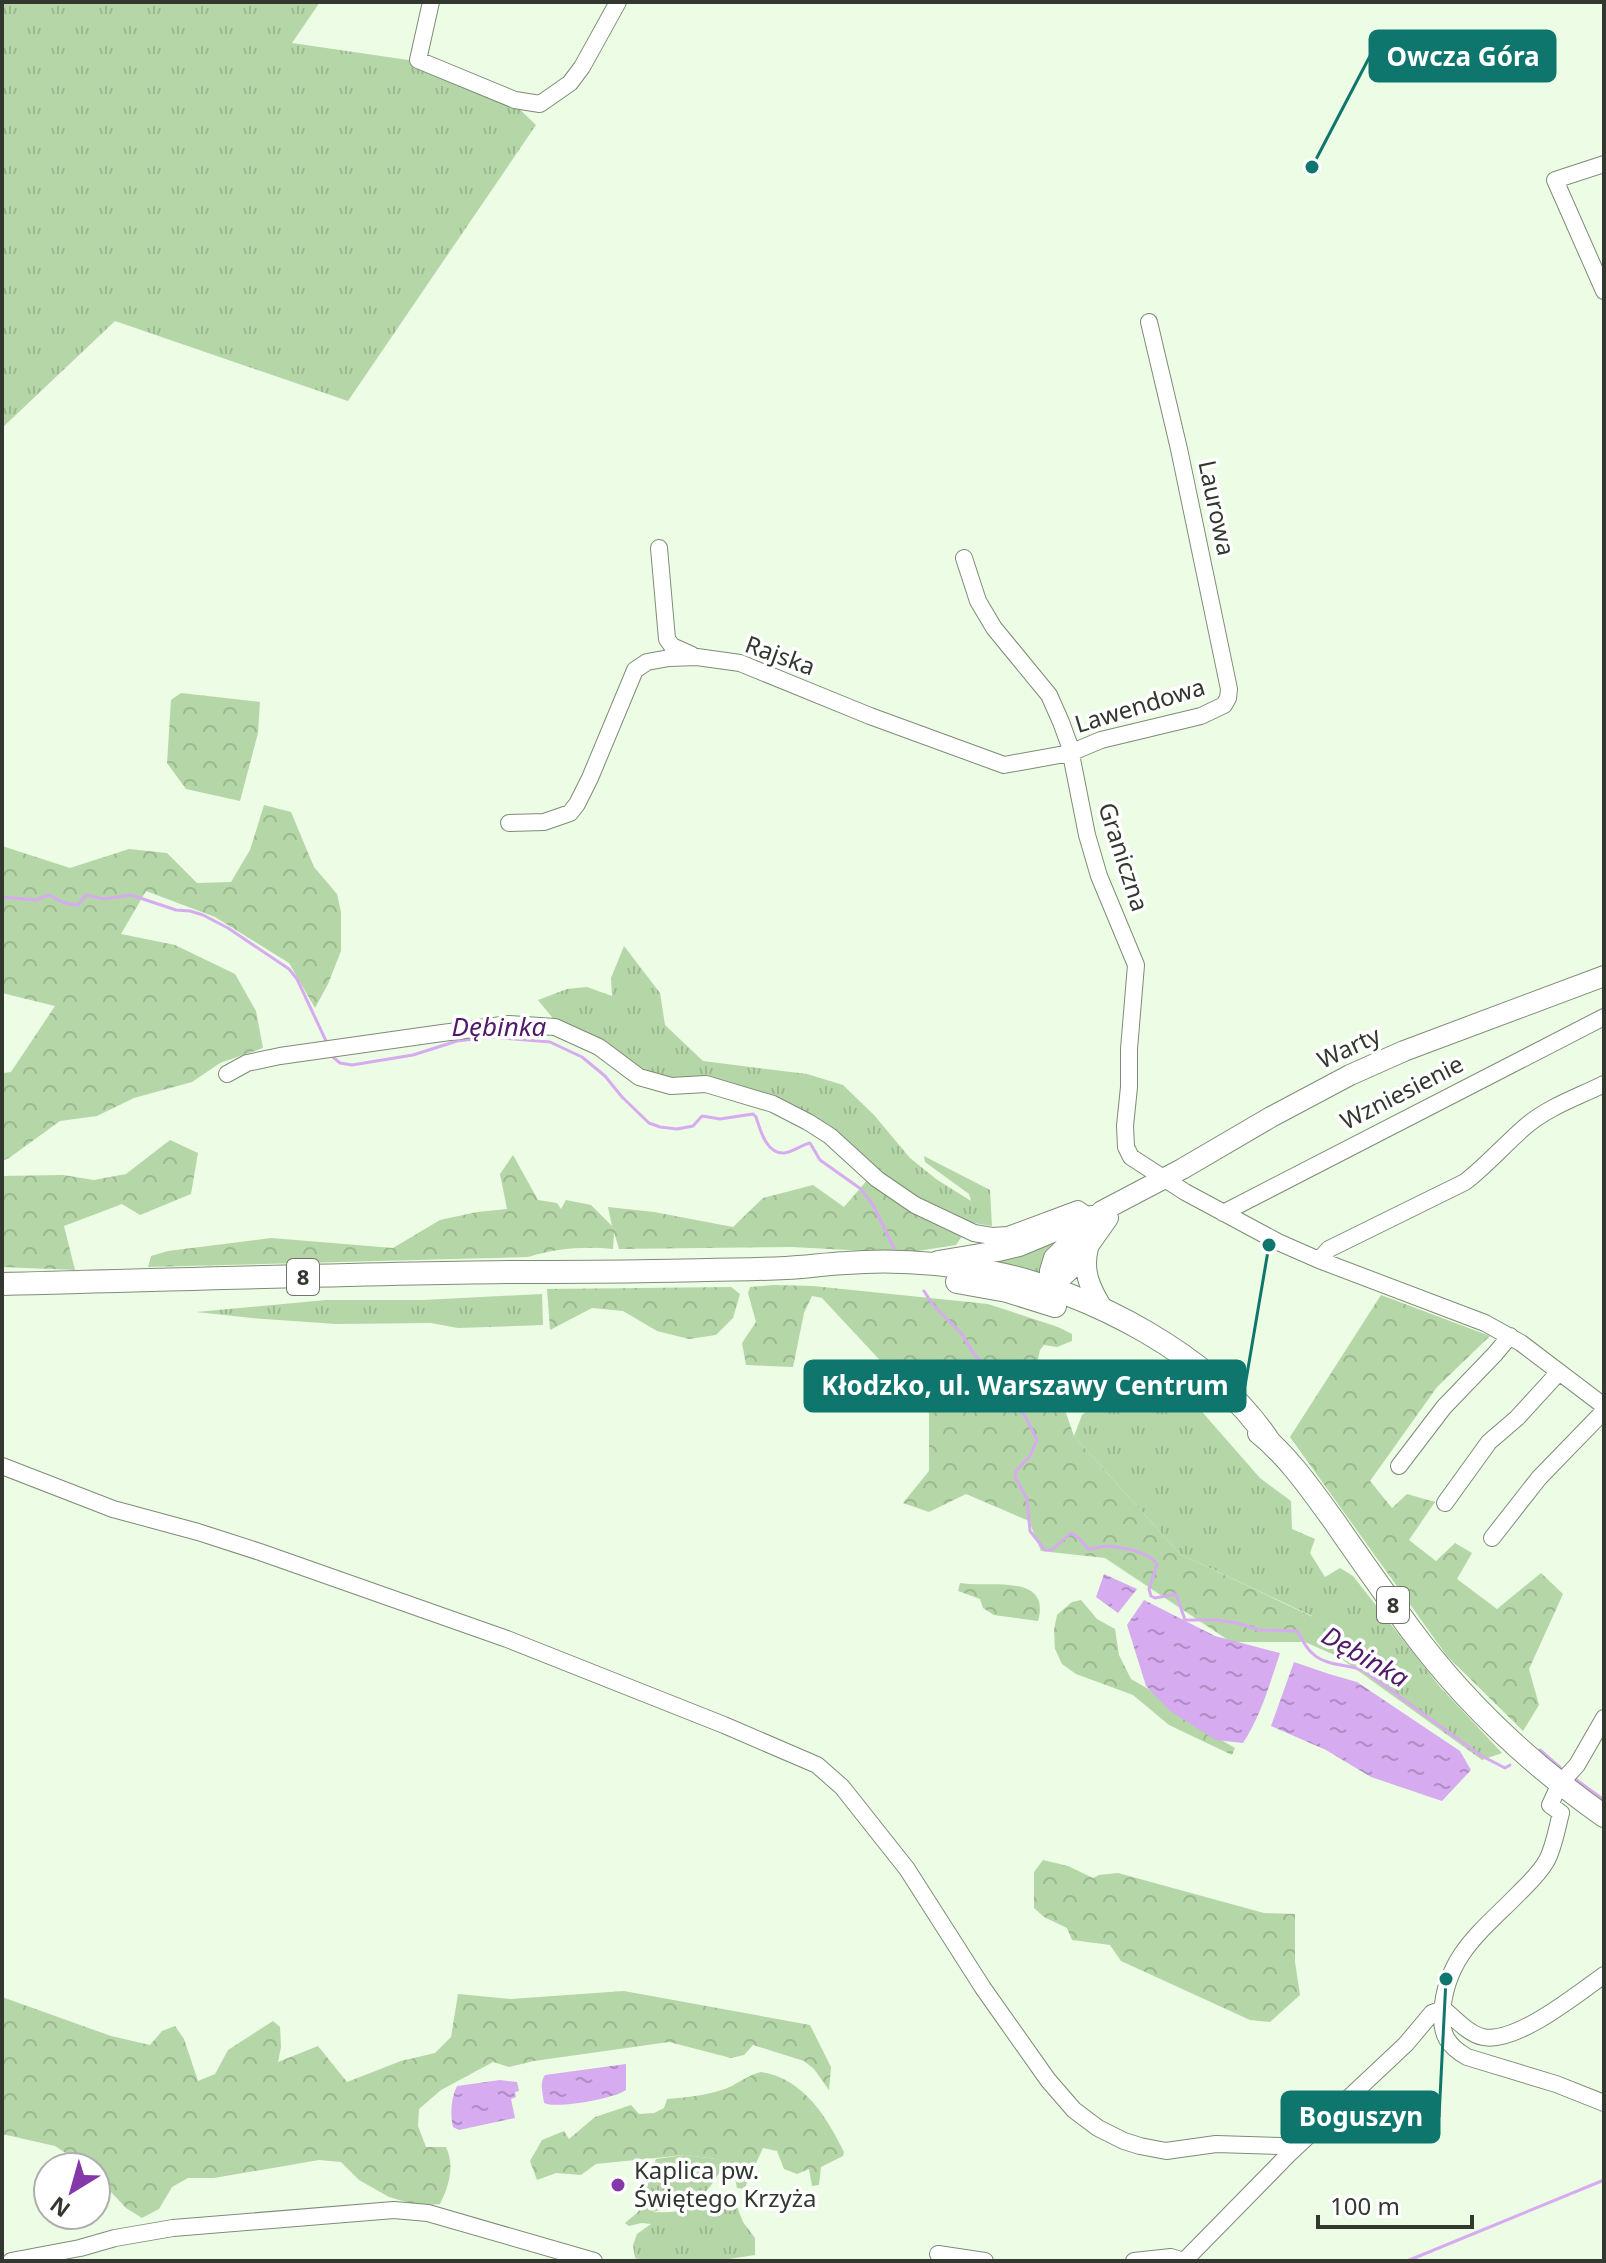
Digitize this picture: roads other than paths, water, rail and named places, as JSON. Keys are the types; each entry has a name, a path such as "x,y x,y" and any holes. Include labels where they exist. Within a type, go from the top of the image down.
{"highway":[{"name":"8","path":"2,1284 509,1272 895,1268 931,1263 992,1272 1047,1295 1133,1339 1230,1401"},
{"name":"8","path":"895,1268 1102,1308 1173,1350 1253,1419 1319,1500 1427,1651 1465,1694 1529,1758 1604,1816"}],"main road":[{"name":"Warty","path":"1047,1295 1054,1258 1095,1214 1350,1075 1404,1051 1604,976"},
{"name":"Warty","path":"1047,1295 1088,1248 1107,1219 1130,1197"},
{"path":"931,1263 1019,1246 1095,1214"},
{"path":"1088,1248 1085,1259 1087,1279 1102,1308"}],"street":[{"path":"431,2 418,60 515,100 540,104 570,83 618,2"},
{"path":"1604,164 1555,180 1604,291"},
{"name":"Laurowa","path":"1149,322 1217,626 1229,689 1224,705"},
{"path":"659,548 667,639 672,646 697,657"},
{"name":"Graniczna","path":"964,558 978,601 994,628 1049,695 1061,722 1099,876 1136,965 1126,1147 1131,1157 1164,1178"},
{"name":"Rajska","path":"509,823 544,822 570,813 590,778 635,670 647,662 669,658 697,657 740,663 870,716 1004,765 1070,753"},
{"name":"Lawendowa","path":"1070,753 1101,740 1201,716 1224,705"},
{"name":"Wzniesienie","path":"1223,1213 1604,1017"},
{"path":"227,1074 247,1063 280,1056 509,1024 555,1027 599,1047 639,1077 671,1086 706,1084 773,1104 830,1136 877,1179 915,1205 974,1233 1008,1235 1078,1209 1095,1214"},
{"path":"1319,1260 1329,1249 1465,1182 1542,1114 1604,1084"},
{"path":"1164,1178 1278,1242 1485,1323 1510,1336 1604,1409 1539,1478 1492,1538"},
{"path":"1399,1466 1444,1407 1510,1336"},
{"path":"1445,1503 1489,1442 1517,1418 1559,1372"},
{"path":"2,1466 113,1509 260,1552 507,1639 817,1765 842,1787 907,1869 983,1988 1048,2080 1074,2110 1098,2128 1140,2146 1166,2151 1216,2144 1282,2146 1289,2154"},
{"path":"1567,1776 1577,1765 1604,1718"},
{"path":"1556,1792 1550,1805 1561,1813 1548,1859 1457,1958 1443,2009 1443,2034 1456,2050 1467,2057 1556,2084 1604,2103"},
{"path":"1443,2009 1471,2033 1482,2037 1508,2036 1570,2000 1604,1975"},
{"path":"1134,2261 1171,2257 1184,2261 1289,2154 1406,2044 1432,2013 1443,2009"},
{"path":"11,2261 173,2228 394,2210 428,2213 594,2261"},
{"path":"938,2254 985,2261"}],"water":[{"path":"1104,1574 1137,1589 1118,1613 1096,1597"},
{"path":"1144,1600 1215,1636 1280,1653 1260,1711 1243,1743 1216,1740 1170,1711 1146,1686 1127,1625"},
{"path":"1294,1662 1357,1682 1460,1751 1471,1770 1442,1801 1371,1777 1326,1750 1271,1726"},
{"path":"626,2064 626,2090 598,2100 572,2104 544,2103 542,2085 545,2075"},
{"path":"500,2080 517,2082 519,2091 511,2099 515,2118 459,2130 453,2127 452,2106 457,2086"}],"waterway":[{"name":"Dębinka","path":"2,897 36,900 49,895 78,905 86,895 104,899 131,895 176,910 203,915 289,969 297,979 327,1043"},
{"name":"Dębinka","path":"333,1057 340,1063 352,1065 413,1055 457,1041 491,1037 550,1042 582,1057 605,1076 649,1123 677,1129 693,1126 702,1116 720,1119 753,1114 768,1145 778,1152 784,1153 810,1143 820,1160 861,1189 873,1205 894,1248"},
{"name":"Dębinka","path":"924,1291 1007,1391 1037,1440 1015,1477 1027,1499 1030,1531 1045,1550 1052,1550 1071,1533 1088,1549 1108,1546 1142,1553 1157,1564 1149,1589 1151,1596 1176,1594 1185,1620 1216,1620 1259,1630 1297,1631 1307,1648 1317,1657 1329,1663 1363,1670 1480,1755 1505,1768 1510,1765"},
{"name":"Dębinka","path":"1535,1753 1540,1750 1564,1771"},
{"name":"Dębinka","path":"1574,1778 1604,1800"},
{"path":"1407,2261 1604,2180"}],"place":[{"name":"Owcza Góra","path":"1312,167"},
{"name":"Kłodzko, ul. Warszawy Centrum","path":"1269,1245"},
{"name":"Boguszyn","path":"1446,1979"},
{"name":"Kaplica pw. Świętego Krzyża","path":"618,2185"}]}
